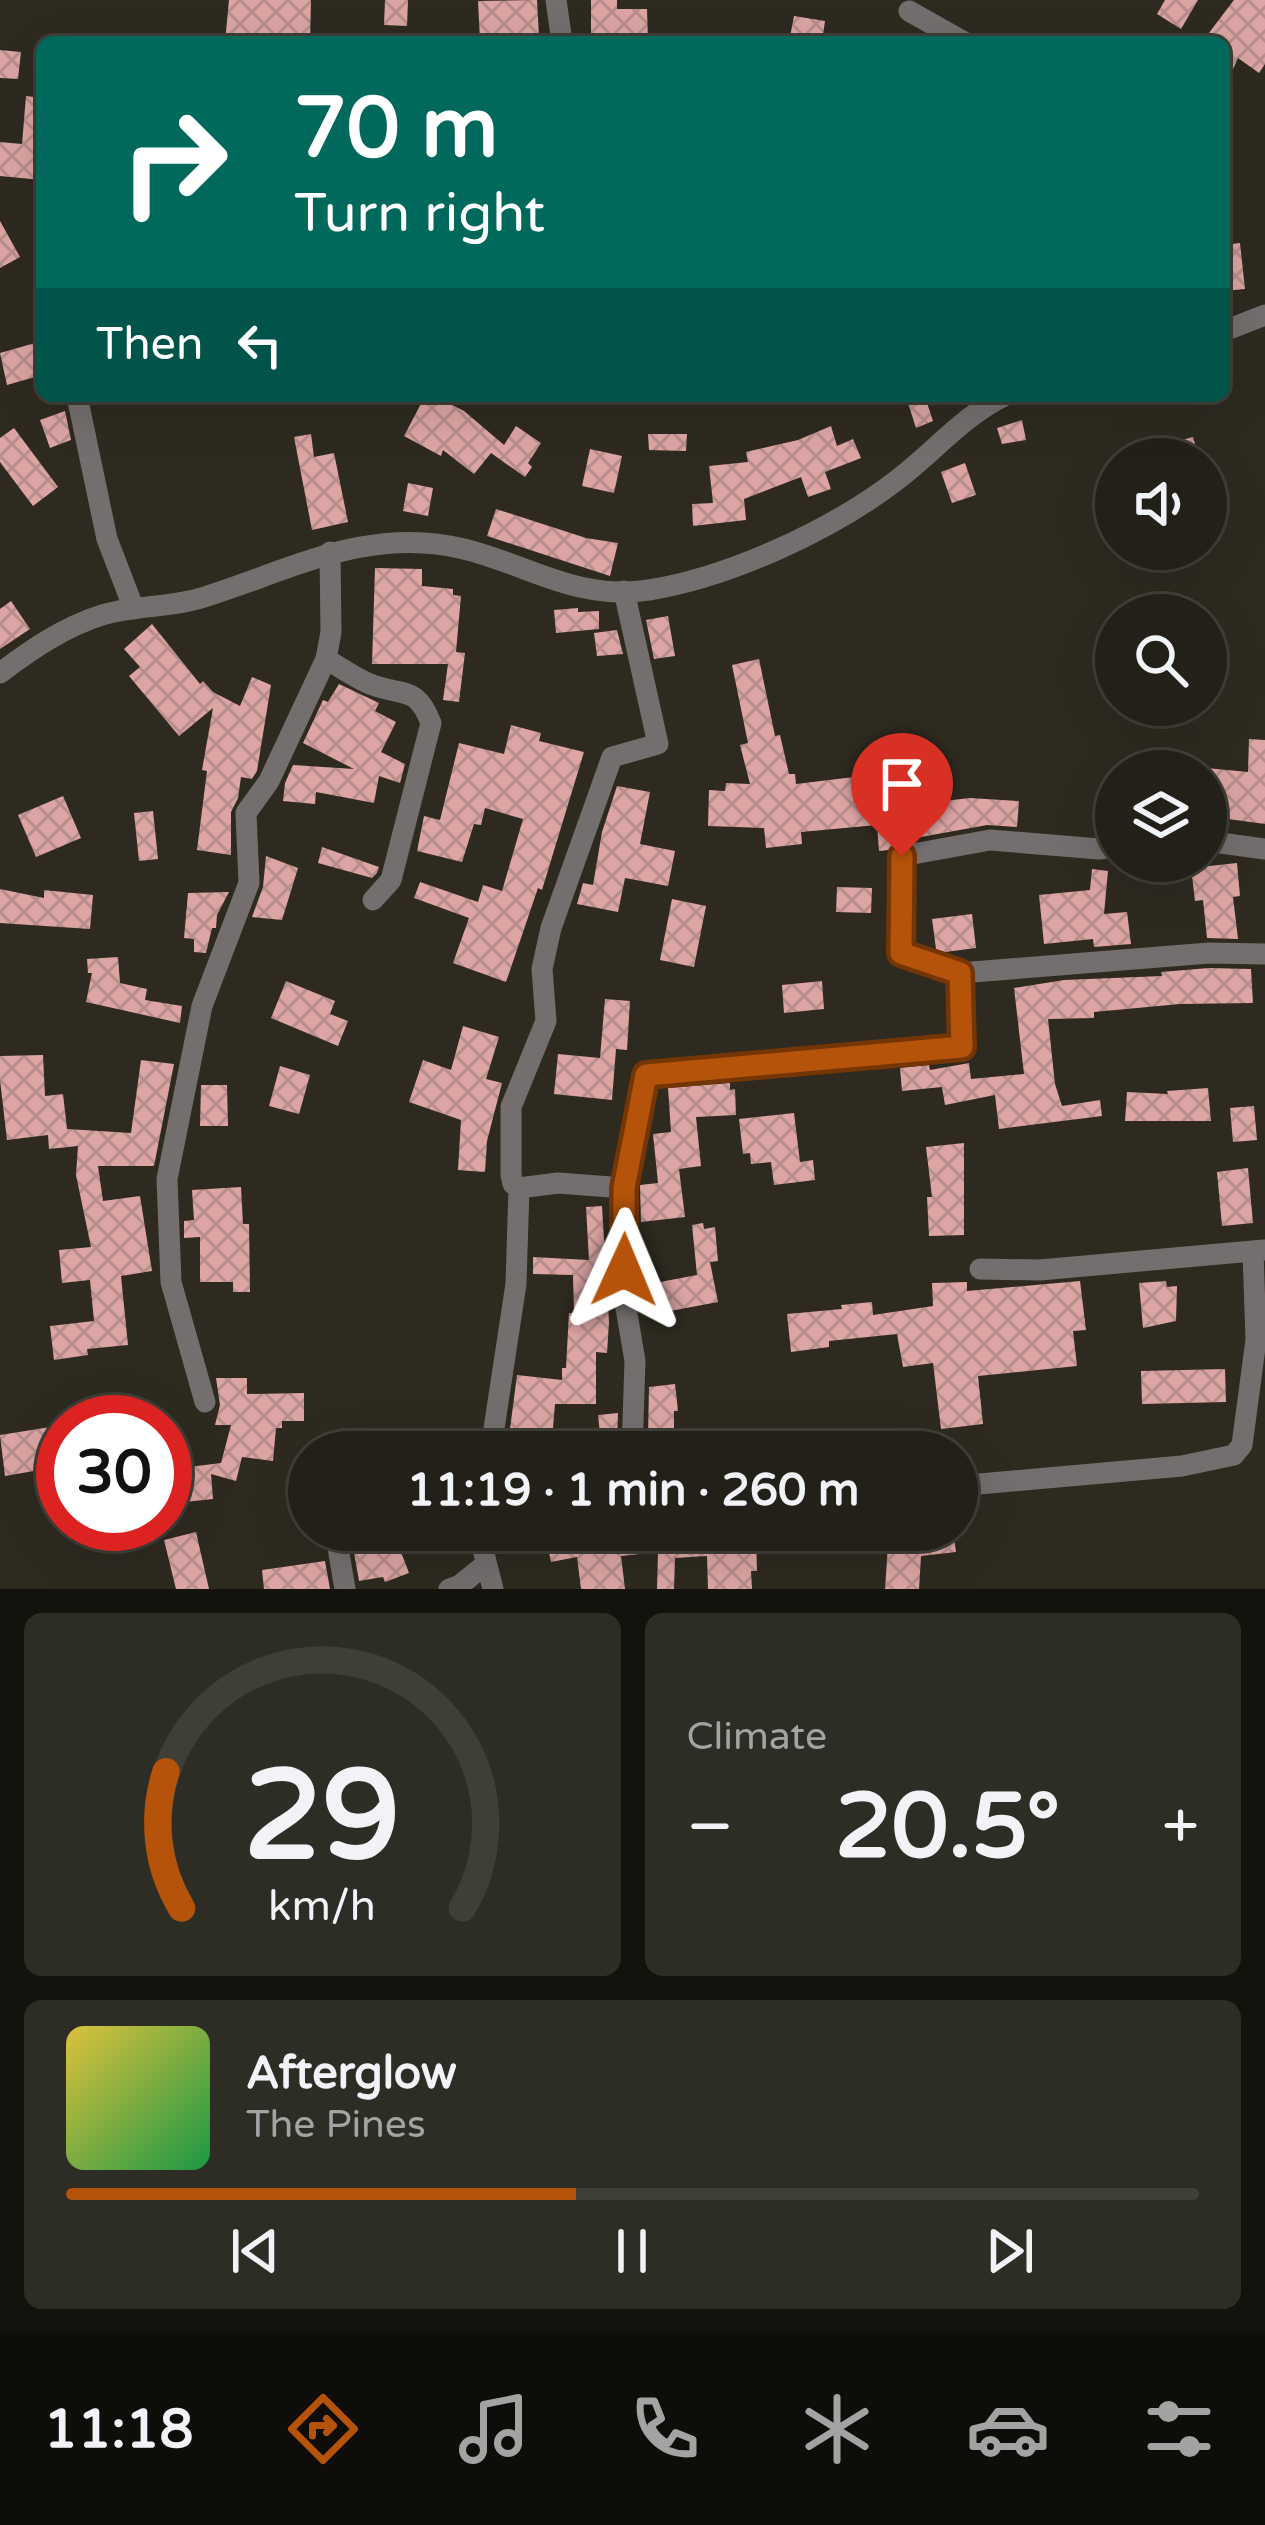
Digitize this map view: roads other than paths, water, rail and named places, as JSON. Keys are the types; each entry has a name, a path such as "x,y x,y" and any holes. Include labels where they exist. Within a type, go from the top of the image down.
{"street":[{"path":"556,0 561,36"},
{"path":"909,10 954,36"},
{"path":"1230,329 1265,315"},
{"path":"78,402 107,538 134,610"},
{"path":"0,673 60,632 105,614 197,600 360,544 409,542 464,549 552,582 624,591 703,577 842,517 896,481 987,402"},
{"path":"206,1402 171,1282 167,1179 202,1006 249,883 246,812 269,781 326,659 331,632 330,552"},
{"path":"494,1431 516,1284 519,1188 511,1175 511,1108 546,1021 542,969 551,928 612,757 658,744 624,591"},
{"path":"326,659 372,685 412,694 423,701 431,723 391,880 374,900"},
{"path":"1095,850 990,840 902,856 901,953 960,973 1209,953 1265,954"},
{"path":"1227,844 1265,849"},
{"path":"632,1431 634,1361 624,1296 624,1188 646,1075 962,1047 960,973"},
{"path":"519,1188 558,1184 624,1188"},
{"path":"978,1484 1182,1466 1234,1455 1242,1445 1256,1340 1259,1251 1040,1270 980,1269"},
{"path":"339,1551 345,1589"},
{"path":"484,1551 493,1589"},
{"path":"449,1589 487,1564"}]}
